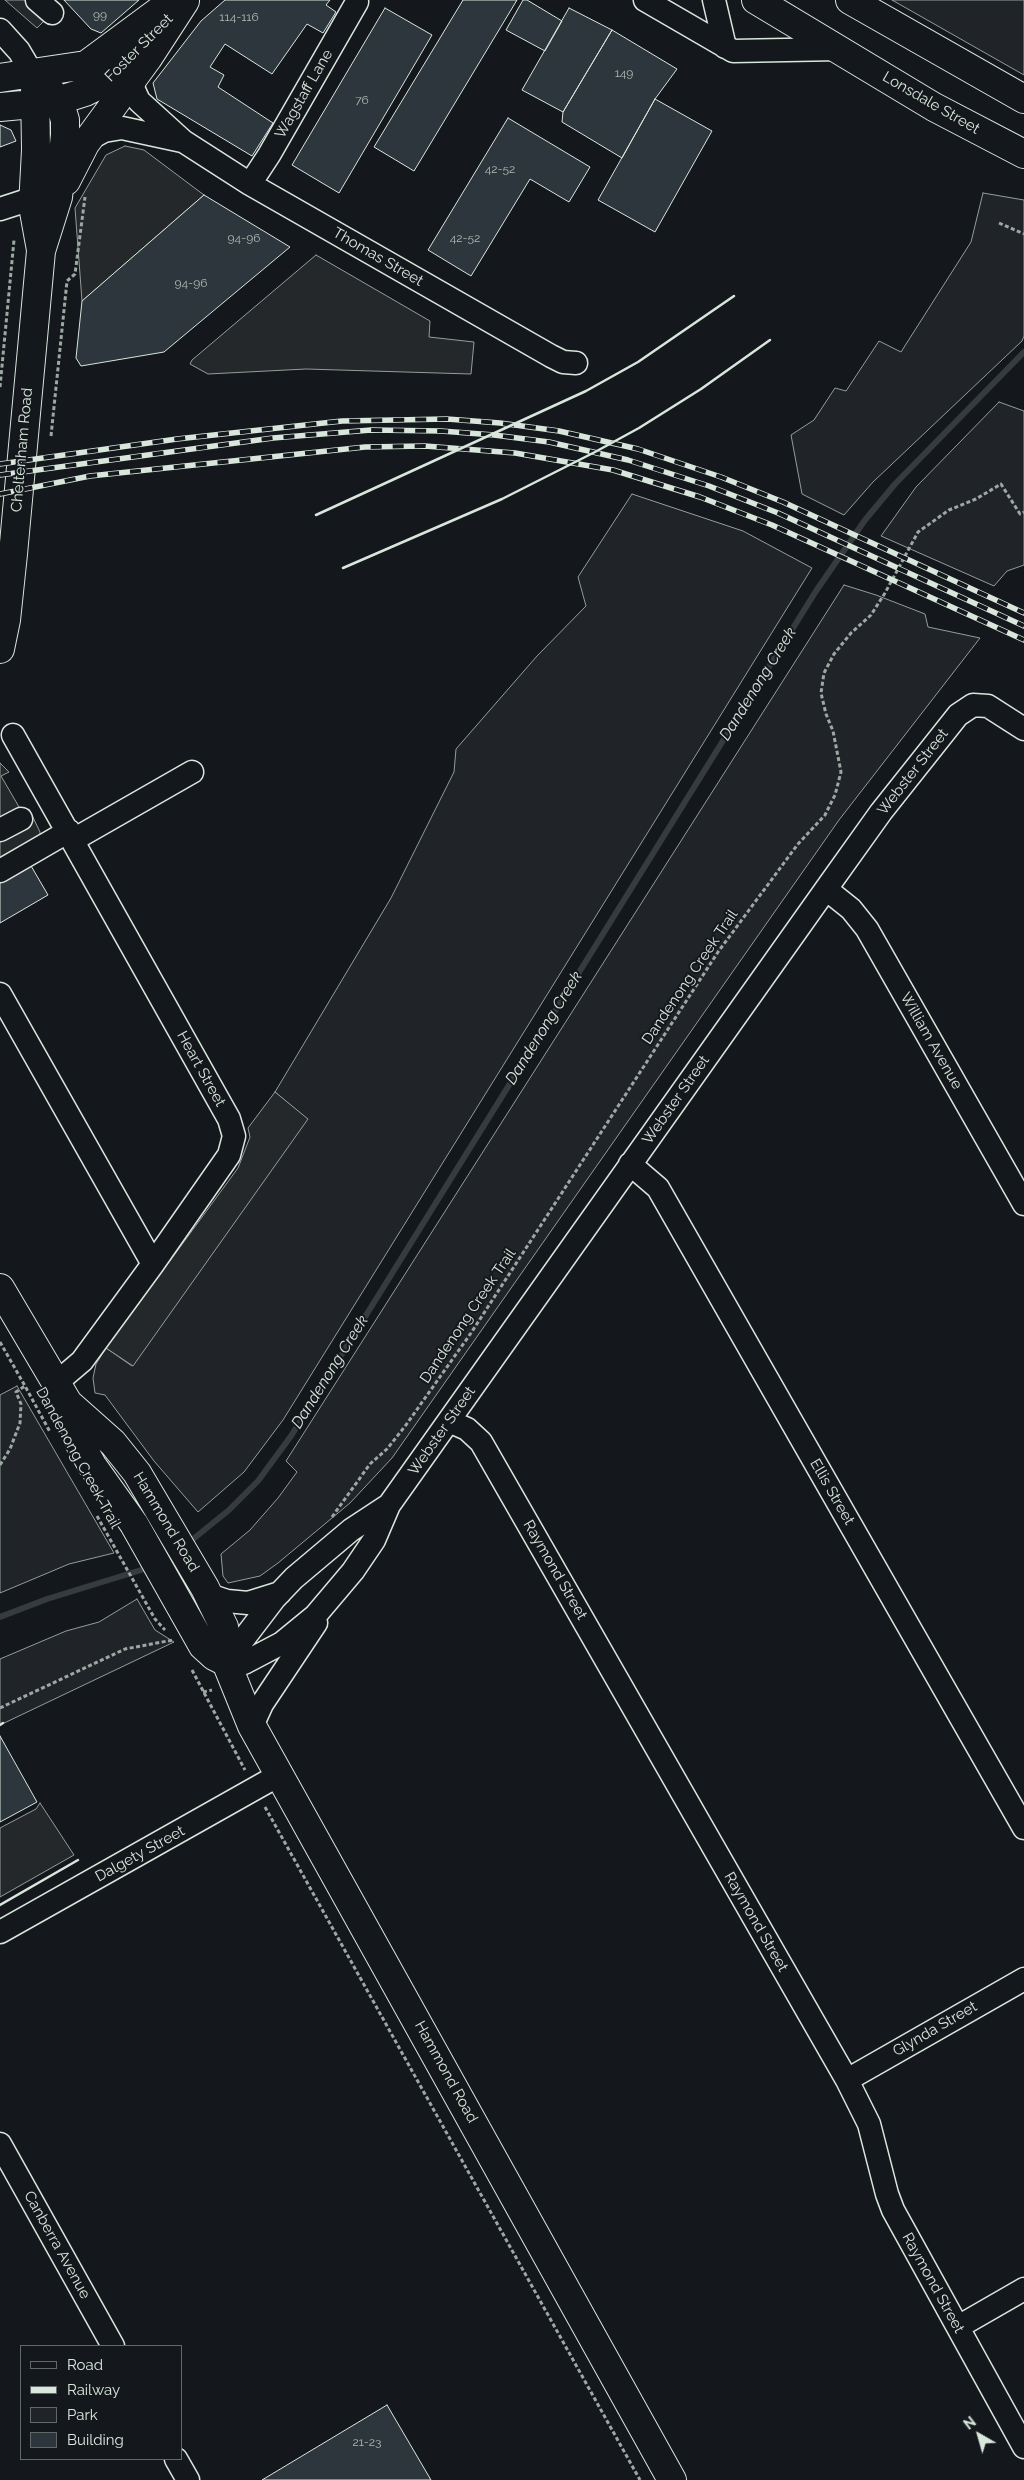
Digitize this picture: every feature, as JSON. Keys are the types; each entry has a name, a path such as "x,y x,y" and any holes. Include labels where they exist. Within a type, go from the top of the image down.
{"main road":[{"path":"27,202 89,139 133,79 182,0"},
{"name":"Foster Street","path":"0,78 86,65 182,0"},
{"name":"Foster Street","path":"0,107 48,103 96,88 114,76 182,0"},
{"name":"Lonsdale Street","path":"756,0 934,107 1024,154"},
{"path":"850,0 1024,99"},
{"name":"Cheltenham Road","path":"0,649 6,620 13,554 41,251 27,202 66,126 48,103 34,73"},
{"name":"Hammond Road","path":"0,1288 62,1393 86,1456 134,1524 176,1595 203,1646 214,1656 226,1662"},
{"name":"Hammond Road","path":"62,1393 113,1443 137,1473 159,1507 207,1591 226,1636 226,1662 252,1726 672,2480"}],"street":[{"path":"645,0 725,47 744,53 839,49"},
{"path":"714,0 725,47"},
{"name":"Wagstaff Lane","path":"250,184 269,155 357,2"},
{"path":"0,30 34,73"},
{"name":"Thomas Street","path":"133,79 134,90 139,101 183,142 250,184 551,356 563,362 576,363"},
{"name":"Thomas Street","path":"89,139 104,131 122,128 183,142"},
{"name":"Webster Street","path":"252,1726 262,1704 333,1597 368,1550 389,1505 881,812 958,715 973,705 988,706 1024,729"},
{"name":"Heart Street","path":"13,735 233,1127 234,1141 229,1155 82,1361 62,1393"},
{"path":"0,871 192,772"},
{"path":"0,830 22,819"},
{"name":"William Avenue","path":"826,889 851,909 867,929 1024,1204"},
{"path":"0,994 153,1264"},
{"name":"Ellis Street","path":"630,1164 658,1188 1024,1828"},
{"name":"Raymond Street","path":"449,1421 466,1429 481,1442 847,2080 862,2107 872,2132 887,2194 893,2210 1024,2447"},
{"name":"Webster Street","path":"226,1662 280,1593 351,1530 389,1505"},
{"name":"Webster Street","path":"207,1591 227,1601 248,1603 264,1600 280,1593"},
{"name":"Webster Street","path":"226,1662 244,1662 282,1643 310,1620 333,1597"},
{"name":"Dalgety Street","path":"0,1932 279,1775"},
{"name":"Glynda Street","path":"847,2080 1024,1979"},
{"name":"Canberra Avenue","path":"0,2144 112,2345"},
{"path":"958,2328 1024,2289"},
{"path":"177,2460 188,2480"}],"path":[{"path":"0,387 27,202"},
{"path":"999,223 1024,234"},
{"name":"Dandenong Creek Trail","path":"329,1524 370,1464 387,1449 406,1425 496,1297 718,952 792,851 825,815 835,795 841,772 833,731 826,714 821,693 824,672 834,654 851,633 871,615 918,532 949,510 976,499 1001,484 1020,514 1024,512"},
{"path":"0,1342 25,1386"},
{"name":"Dandenong Creek Trail","path":"0,1465 10,1449 20,1423 21,1404 16,1392 25,1386 53,1437"},
{"name":"Dandenong Creek Trail","path":"95,1512 156,1619"},
{"path":"0,1708 124,1649 176,1640"},
{"path":"203,1692 255,1789 640,2480"}],"green space":[{"path":"892,0 1024,0 1024,75"},
{"path":"983,193 1024,200 1024,336 1022,341 873,482 844,515 802,494 791,435 814,420 835,388 846,391 879,341 901,352 971,242"},
{"path":"999,402 1024,411 1024,565 1007,571 994,586 881,536 916,487"},
{"path":"632,494 743,531 812,568 283,1420 244,1472 198,1512 154,1461 105,1395 95,1393 93,1378 96,1364 106,1348 132,1366 307,1119 275,1092 391,898 454,772 456,749 537,656 586,606 578,577"},
{"path":"844,585 925,614 928,627 980,638 839,820 392,1458 350,1503 278,1563 260,1576 228,1583 223,1576 221,1554 250,1530 278,1498 297,1472 286,1461"},
{"path":"17,1386 114,1553 69,1564 0,1593 0,1395"},
{"path":"137,1599 155,1630 174,1642 0,1725 0,1659 66,1631 99,1622"}],"shaded area":[{"path":"5,0 37,0 52,13 37,28"},
{"path":"125,146 144,150 204,195 82,301 75,208 106,155"},
{"path":"316,255 430,321 429,337 474,342 471,374 306,369 208,374 190,364 192,360"},
{"path":"0,763 9,772 1,776 22,812 29,809 40,832 40,836 0,861"},
{"path":"275,1092 308,1119 133,1366 106,1348 238,1168 250,1137 248,1128"},
{"path":"40,1803 74,1855 0,1897 0,1828 36,1809"}],"building":[{"path":"64,0 139,0 101,33 91,29"},
{"path":"225,0 330,0 326,5 336,12 323,33 307,24 272,74 225,44 210,67 224,75 218,87 273,123 252,156 157,99 153,83 201,21"},
{"path":"463,0 517,0 414,171 374,147"},
{"path":"523,0 527,0 562,21 545,51 506,30"},
{"path":"385,8 432,35 339,193 292,165"},
{"path":"569,8 612,30 563,112 522,90"},
{"path":"612,30 677,69 655,99 622,158 562,122 563,112"},
{"path":"655,99 712,131 655,232 598,200"},
{"path":"508,118 590,167 569,202 530,179 471,276 428,250"},
{"path":"0,125 11,130 16,141 0,147"},
{"path":"204,195 290,247 164,352 81,366 76,358 82,301"},
{"path":"27,859 48,895 0,923 0,875"},
{"path":"0,1736 37,1802 0,1822"},
{"path":"387,2405 431,2480 262,2480"}],"waterway":[{"name":"Dandenong Creek","path":"187,1544 229,1510 258,1481 291,1436 816,591 865,520 895,484 1024,352"},
{"name":"Dandenong Creek","path":"0,1617 47,1599 151,1567"}],"railway":[{"path":"0,464 177,439 342,421 447,419 500,423 559,431 638,449 721,477 783,502 1024,613"},
{"path":"0,475 273,438 371,430 441,431 549,442 628,460 709,486 778,513 1024,626"},
{"path":"0,494 90,476 365,447 425,446 515,453 613,470 700,497 772,525 1024,640"}],"wall":[{"path":"316,515 586,391 638,362 734,296"},
{"path":"343,568 502,499 595,452 639,428 701,389 770,340"},
{"path":"0,1905 78,1860"}]}
